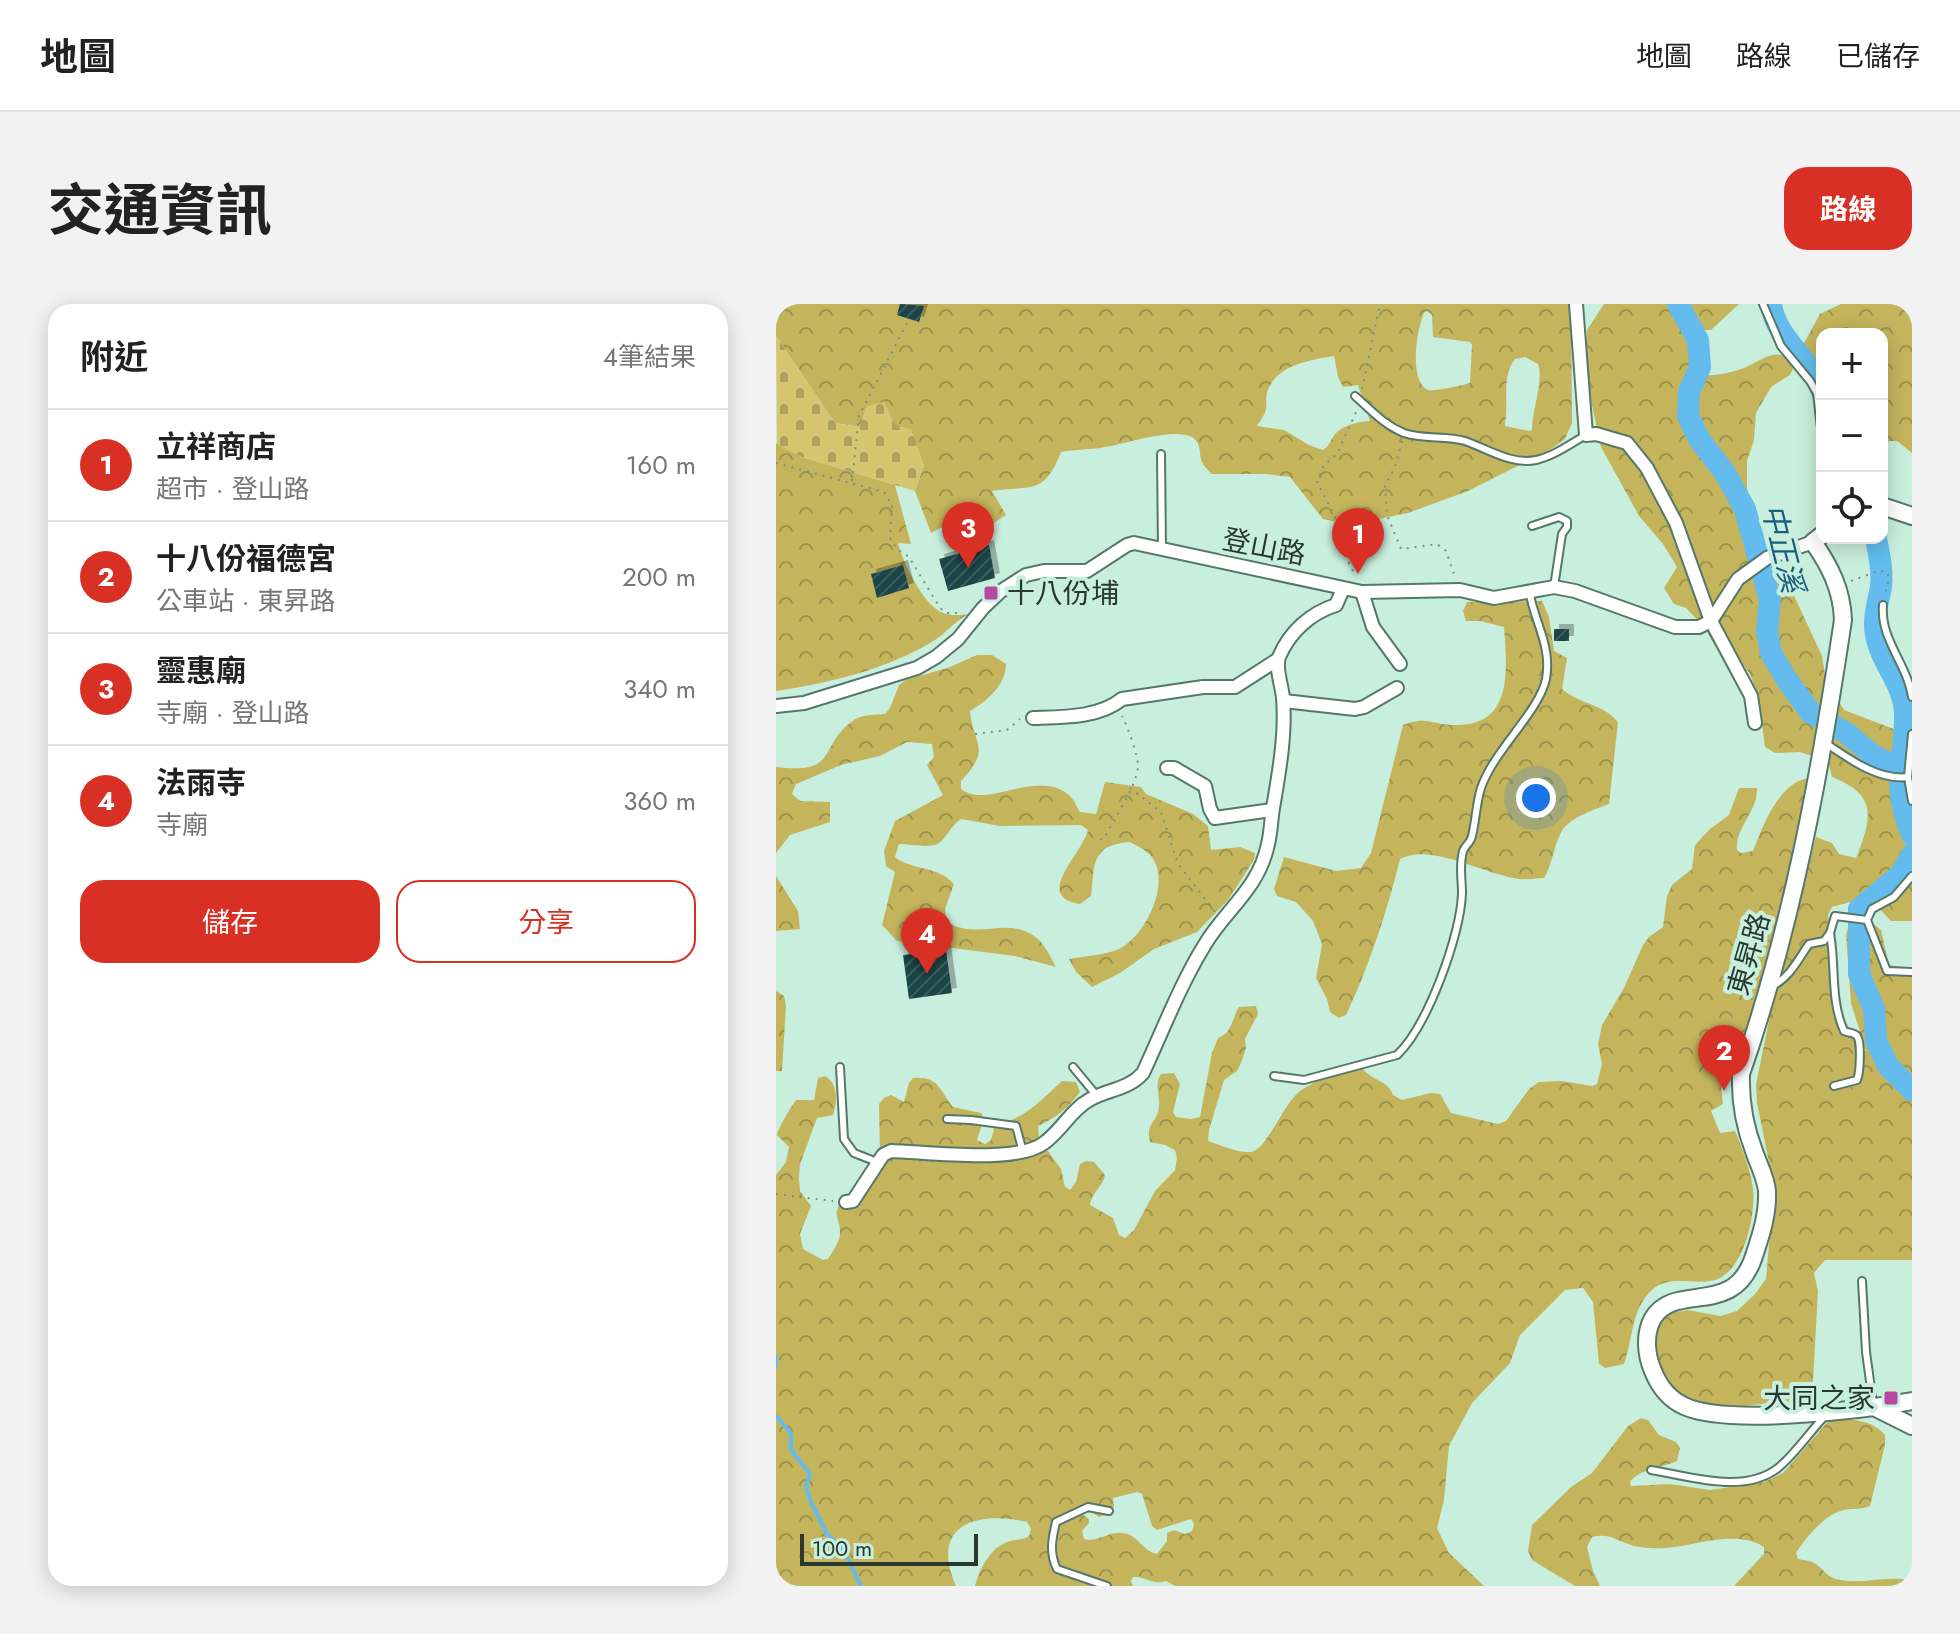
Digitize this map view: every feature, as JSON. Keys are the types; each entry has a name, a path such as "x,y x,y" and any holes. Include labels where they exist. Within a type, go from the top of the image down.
{"street":[{"path":"1576,304 1586,435 1596,434 1627,443 1647,468 1676,523 1711,621 1751,696 1755,723"},
{"path":"1888,506 1912,516"},
{"path":"1711,621 1730,590 1761,562 1816,539"},
{"name":"登山路","path":"776,706 804,703 917,668 958,639 1001,591 1026,575 1044,571 1087,571 1134,543 1362,592 1460,590 1494,598 1554,587 1575,591 1675,627 1699,627 1711,621"},
{"name":"東昇路","path":"1821,544 1843,601 1843,620 1800,871 1741,1074 1740,1102 1746,1129 1767,1188 1765,1220 1746,1276 1733,1289 1718,1295 1673,1303 1661,1309 1648,1330 1647,1357 1666,1394 1683,1406 1714,1415 1829,1411 1912,1401"},
{"path":"1033,718 1090,714 1122,699 1203,687 1235,687 1277,660 1291,636 1306,620 1336,605 1343,589"},
{"path":"1362,592 1373,627 1400,664"},
{"path":"846,1202 853,1201 877,1162 891,1151 997,1155 1023,1152 1043,1144 1086,1101 1134,1084 1143,1073 1188,975 1221,919 1246,895 1263,863 1279,780 1284,701 1277,660"},
{"path":"1284,701 1355,709 1397,688"},
{"path":"1167,768 1174,768 1205,786 1215,818 1272,810"},
{"path":"1874,1407 1912,1426"}],"lane":[{"path":"1763,304 1781,346 1802,370 1817,393 1818,400"},
{"path":"1358,398 1378,419 1404,433 1464,441 1517,460 1534,460 1551,455 1586,435"},
{"path":"1161,454 1162,551"},
{"path":"1532,526 1559,517 1567,521 1554,587"},
{"path":"1274,1076 1304,1080 1397,1055 1425,1017 1452,942 1462,893 1459,878 1464,848 1471,841 1482,786 1493,761 1538,698 1546,681 1546,645 1529,590"},
{"path":"1883,605 1882,619 1886,634 1912,697"},
{"path":"1827,726 1857,764 1890,776 1908,777"},
{"path":"1912,734 1908,777 1912,801"},
{"path":"1912,876 1894,897 1872,909 1867,920 1887,971 1912,972"},
{"path":"1834,1086 1857,1080 1860,1069 1859,1038 1844,1031 1839,1021 1830,933 1835,916 1867,920"},
{"path":"1767,988 1778,984 1809,944 1824,941 1830,933"},
{"path":"840,1067 844,1139 854,1153 877,1162"},
{"path":"1073,1067 1097,1096"},
{"path":"947,1119 1016,1126 1023,1152"},
{"path":"1862,1281 1866,1352 1874,1407"},
{"path":"1651,1470 1719,1481 1756,1479 1782,1465 1829,1411"},
{"path":"1107,1586 1057,1569 1052,1558 1052,1542 1056,1522 1088,1507 1109,1511"}],"path":[{"path":"1353,571 1341,547 1336,519 1317,482 1324,465 1337,454 1358,398 1380,304"},
{"path":"852,482 859,416 907,323"},
{"path":"1404,433 1395,467 1385,486 1387,515 1401,549 1437,544 1446,551 1460,590"},
{"path":"776,463 879,489 889,496 892,505 890,538 897,549 909,557 940,608 947,613 983,608"},
{"path":"1838,585 1878,571 1887,572 1889,578 1883,605"},
{"path":"1100,840 1105,837 1130,788 1138,765 1128,727 1115,704"},
{"path":"975,734 1007,730 1021,719 1033,718"},
{"path":"1130,788 1161,812 1178,864 1221,919"},
{"path":"776,1194 821,1200"}],"green space":[{"path":"776,304 1571,304 1572,423 1565,439 1551,449 1468,491 1408,513 1349,525 1323,519 1290,477 1212,474 1201,459 1197,442 1184,434 1061,452 1049,476 1035,486 992,491 1006,515 980,532 950,538 948,524 931,533 915,491 924,465 860,427 835,423 776,336","holes":["1427,311 1432,315 1433,337 1470,342 1472,345 1470,383 1431,390 1422,384 1416,354 1421,320","1334,356 1343,387 1358,385 1370,421 1343,428 1323,450 1284,430 1257,426 1265,411 1272,382 1287,369","1525,357 1538,364 1539,387 1532,430 1529,431 1505,426 1508,374 1515,359"]},
{"path":"1604,304 1739,304 1711,330 1699,330 1708,350 1704,367 1706,375 1735,371 1772,355 1787,358 1793,369 1790,375 1771,387 1756,413 1754,440 1747,461 1747,489 1759,535 1785,576 1822,656 1826,681 1844,710 1899,731 1912,689 1912,761 1904,761 1904,779 1912,779 1912,921 1891,921 1875,904 1850,902 1832,907 1828,915 1839,1009 1861,1051 1866,1051 1851,1003 1848,928 1875,925 1881,930 1889,965 1912,968 1912,1260 1825,1260 1814,1273 1818,1291 1812,1399 1732,1407 1688,1402 1672,1391 1662,1374 1653,1337 1659,1322 1671,1313 1688,1310 1720,1316 1737,1311 1766,1279 1774,1187 1756,1084 1769,1021 1816,837 1832,843 1839,854 1856,858 1868,820 1867,809 1857,792 1832,777 1828,761 1800,752 1775,753 1765,747 1758,695 1750,674 1738,657 1715,646 1705,628 1686,608 1674,604 1664,588 1677,567 1663,544 1639,516 1601,447 1588,387 1587,330"},
{"path":"1841,304 1912,304 1912,453 1897,441 1888,442 1888,328 1816,328 1816,365 1802,347 1820,314"},
{"path":"776,336 835,423 859,427 867,406 884,402 895,425 911,429 924,465 915,491 802,457 777,444"},
{"path":"776,443 802,457 895,485 911,544 898,543 915,583 936,609 953,615 969,614 935,640 878,667 817,684 776,691"},
{"path":"1542,601 1549,617 1554,651 1567,658 1562,689 1605,711 1618,722 1609,804 1567,824 1544,878 1519,879 1427,854 1400,859 1370,958 1346,1015 1339,1018 1330,1012 1316,978 1322,944 1313,921 1296,902 1277,896 1274,889 1284,857 1336,871 1361,868 1371,853 1403,725 1423,721 1452,725 1472,723 1487,717 1502,694 1506,661 1504,627 1466,621 1463,611 1467,602"},
{"path":"977,655 992,655 1006,664 1003,679 994,692 970,711 979,754 961,781 961,789 984,795 1028,787 1057,788 1070,796 1080,812 1096,814 1105,782 1141,787 1146,794 1193,814 1208,826 1211,850 1240,847 1255,853 1254,860 1228,900 1197,932 1154,949 1120,973 1092,987 1076,972 1069,959 1119,949 1138,932 1147,920 1157,893 1159,879 1151,856 1130,842 1108,847 1097,858 1091,896 1080,904 1066,900 1060,893 1060,884 1088,830 1081,825 1000,826 961,819 939,843 925,846 899,844 895,857 941,874 954,884 945,909 947,922 971,929 1005,928 1028,932 1042,943 1056,967 1015,956 897,941 882,925 895,872 886,866 884,851 895,821 943,795 927,765 934,757 932,744 907,742 880,756 841,765 796,784 792,794 800,801 830,802 830,822 790,835 776,853 776,767 810,767 819,762 835,739 854,720 885,714 899,685 906,680"},
{"path":"1810,778 1775,941 1737,1063 1721,1061 1723,1104 1711,1111 1720,1133 1735,1131 1750,1174 1752,1215 1745,1244 1731,1269 1721,1277 1710,1281 1664,1283 1651,1291 1636,1316 1624,1364 1605,1368 1599,1364 1593,1302 1583,1288 1565,1290 1520,1335 1510,1363 1472,1403 1449,1446 1444,1500 1437,1528 1449,1553 1484,1586 1175,1586 1166,1581 1133,1577 1133,1586 975,1586 983,1565 992,1553 1003,1544 1029,1536 1031,1529 1027,1522 991,1518 962,1527 953,1536 949,1565 956,1586 776,1586 776,1175 786,1162 789,1147 777,1135 796,1100 814,1100 818,1078 825,1076 830,1079 836,1094 835,1105 833,1115 817,1118 800,1164 800,1191 811,1206 800,1234 803,1249 823,1260 828,1259 839,1237 838,1207 849,1200 864,1171 873,1167 880,1158 879,1104 891,1095 904,1102 913,1078 933,1082 953,1107 981,1113 984,1118 977,1140 985,1144 991,1140 995,1125 1023,1114 1062,1081 1076,1082 1080,1092 1061,1112 1038,1126 1039,1138 1000,1150 1048,1151 1061,1169 1065,1187 1070,1190 1076,1182 1080,1164 1094,1162 1105,1175 1090,1205 1113,1218 1119,1235 1125,1238 1134,1230 1155,1191 1175,1170 1175,1150 1150,1142 1150,1126 1159,1106 1159,1078 1161,1074 1174,1073 1180,1084 1173,1112 1176,1117 1200,1117 1212,1053 1218,1038 1229,1029 1239,1007 1256,1006 1258,1014 1245,1039 1246,1048 1237,1071 1224,1080 1208,1141 1240,1151 1250,1152 1262,1144 1300,1091 1322,1079 1347,1071 1363,1069 1402,1100 1440,1094 1451,1113 1498,1124 1506,1121 1529,1089 1539,1082 1597,1084 1602,1064 1598,1044 1602,1025 1624,988 1643,945 1663,927 1667,896 1672,885 1692,869 1695,845 1729,815 1739,788 1757,788 1754,805 1737,842 1737,850 1741,853 1753,851 1774,806 1789,787","holes":["1137,1492 1142,1494 1152,1526 1157,1530 1191,1519 1194,1524 1192,1531 1185,1534 1174,1530 1167,1533 1167,1541 1157,1554 1128,1534 1084,1539 1082,1531 1089,1523 1089,1519 1082,1514 1084,1512 1088,1510 1099,1517 1109,1514 1114,1507 1113,1498"]},
{"path":"776,876 798,911 800,929 776,931"},
{"path":"776,991 784,996 786,1006 782,1071 776,1071"},
{"path":"1641,1418 1648,1420 1659,1435 1676,1442 1680,1448 1677,1461 1640,1474 1630,1482 1631,1486 1670,1484 1710,1490 1764,1482 1783,1473 1831,1418 1861,1421 1874,1426 1885,1435 1885,1445 1870,1506 1844,1510 1830,1516 1811,1533 1796,1553 1798,1559 1814,1563 1836,1579 1902,1579 1912,1581 1912,1586 1734,1586 1764,1554 1764,1547 1741,1539 1656,1548 1632,1545 1607,1536 1592,1537 1587,1547 1600,1586 1575,1586 1532,1560 1528,1551 1532,1525 1571,1487 1592,1473 1628,1426"}],"building":[{"path":"900,304 924,306 919,322 897,315"},
{"path":"989,545 995,578 948,591 939,559"},
{"path":"903,565 909,588 877,598 871,574"},
{"path":"1554,629 1569,629 1569,641 1554,641"},
{"path":"946,950 952,993 909,999 903,955"}],"waterway":[{"name":"中正溪","path":"1678,304 1698,340 1700,367 1689,392 1688,416 1699,439 1725,473 1745,509 1770,600 1767,631 1771,653 1811,713 1845,732 1874,756 1899,768"},
{"path":"1771,304 1780,328 1816,378"},
{"path":"1877,544 1881,581 1875,629 1904,704 1901,788 1912,835"},
{"path":"1912,855 1900,875 1859,909 1859,974 1874,1009 1876,1040 1888,1066 1912,1090"},
{"path":"776,1356 776,1366"},
{"path":"776,1416 791,1433 791,1450 810,1474 806,1486 810,1500 827,1534 844,1551 861,1586"}],"place":[{"name":"靈惠廟","path":"968,568"},
{"name":"立祥商店","path":"1358,574"},
{"name":"十八份埔","path":"991,593"},
{"name":"法雨寺","path":"927,974"},
{"name":"十八份福德宮","path":"1724,1091"},
{"name":"大同之家","path":"1891,1398"}]}
